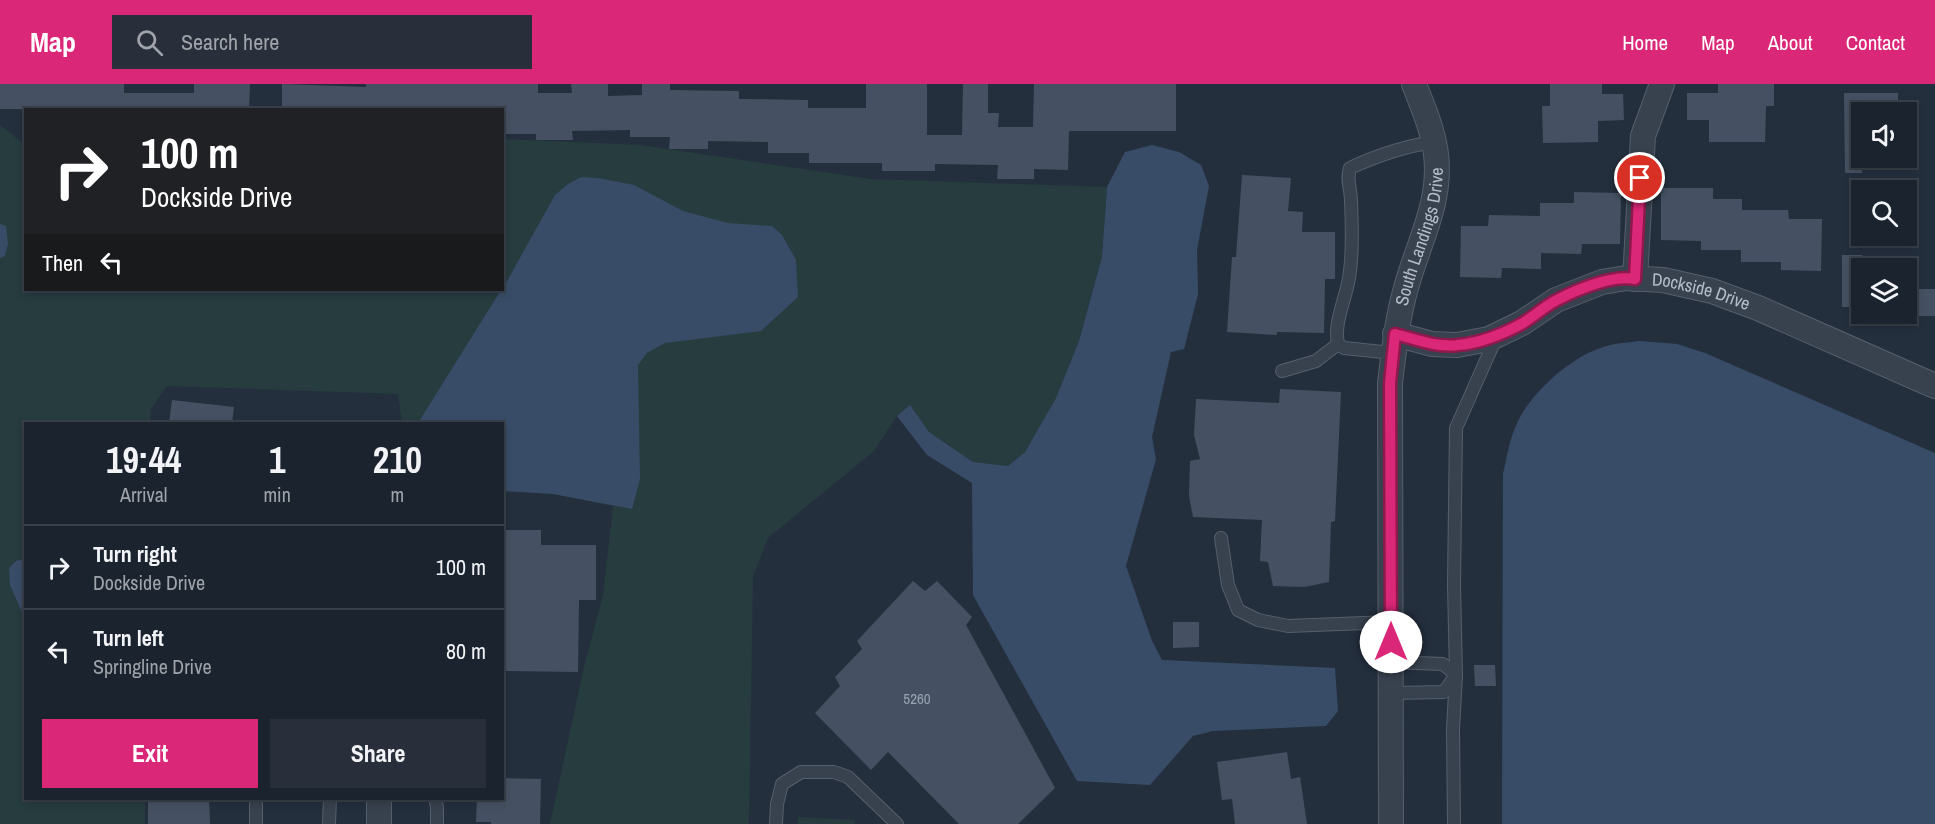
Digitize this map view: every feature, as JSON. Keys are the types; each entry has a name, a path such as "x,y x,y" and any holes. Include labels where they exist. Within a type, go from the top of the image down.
{"street":[{"name":"South Landings Drive","path":"1391,824 1390,383 1394,343 1406,286 1433,208 1437,181 1432,130 1414,84"},
{"path":"1635,279 1643,136 1662,84"},
{"name":"Dockside Drive","path":"1394,343 1457,345 1489,339 1522,323 1556,300 1602,282 1626,278 1663,280 1687,285 1758,308 1935,386"},
{"path":"379,800 379,824"}],"lane":[{"path":"1394,343 1344,348 1338,344 1337,323 1345,300 1351,270 1351,198 1348,184 1350,168 1410,145 1434,142"},
{"path":"1454,824 1456,428 1498,334"},
{"path":"1282,371 1316,361 1338,344"},
{"path":"1221,538 1228,585 1238,610 1258,620 1288,626 1391,622"},
{"path":"1390,662 1443,664 1456,675"},
{"path":"1391,693 1443,692 1456,675"},
{"path":"776,824 777,804 782,784 801,772 813,771 834,772 848,777 897,824"},
{"path":"256,800 256,824"},
{"path":"329,824 330,800"},
{"path":"435,800 437,824"}],"green space":[{"path":"0,125 24,144 24,291 504,291 504,139 641,145 871,179 1107,187 1102,257 1079,341 1056,398 1025,452 1008,466 973,462 929,432 910,406 897,416 874,451 768,538 753,577 749,824 550,824 584,667 603,596 613,506 553,494 504,491 504,422 402,422 398,394 167,386 151,409 150,422 24,422 24,800 145,800 145,824 0,824"},
{"path":"798,817 855,820 854,824 798,824"}],"water":[{"path":"1152,145 1179,152 1201,165 1209,186 1197,250 1198,294 1184,349 1171,352 1152,437 1156,459 1126,566 1152,641 1162,660 1335,668 1338,711 1326,726 1213,731 1193,736 1150,785 1077,781 973,595 972,483 927,455 897,416 910,405 929,432 973,462 1008,466 1025,452 1056,398 1079,341 1102,257 1107,187 1125,152"},
{"path":"581,177 634,185 683,211 728,223 772,226 782,235 796,260 798,297 761,331 665,343 647,353 638,365 640,479 632,509 553,494 504,491 504,422 419,422 500,291 504,291 504,286 555,195"},
{"path":"0,224 6,226 8,244 5,256 0,258"},
{"path":"1639,341 1677,344 1705,353 1935,453 1935,824 1502,824 1503,474 1511,440 1518,421 1533,398 1554,376 1578,359 1603,347"},
{"path":"24,559 24,617 10,585 9,568 16,561"}],"building":[{"path":"0,84 124,84 124,93 194,93 194,84 250,84 249,108 0,109"},
{"path":"282,84 366,87 366,84 538,84 538,93 572,93 571,84 608,84 608,96 642,95 642,84 670,84 670,90 739,91 739,99 808,100 808,108 866,108 866,84 927,84 927,135 962,135 963,84 988,84 988,113 999,113 998,127 1033,127 1034,84 1176,84 1176,131 1069,131 1068,170 1034,169 1034,179 997,179 998,165 935,164 935,171 882,171 882,163 809,163 809,153 768,153 768,142 708,141 708,149 669,149 670,137 630,137 630,130 572,131 573,140 536,140 536,134 504,134 504,108 282,108"},
{"path":"1550,84 1602,84 1602,94 1623,94 1624,120 1598,121 1598,142 1543,143 1542,106 1550,106"},
{"path":"1718,84 1774,84 1774,106 1766,106 1765,142 1709,142 1709,120 1687,120 1687,93 1718,93"},
{"path":"1844,93 1898,93 1898,102 1851,102 1851,168 1862,168 1862,173 1845,173"},
{"path":"1242,175 1291,178 1288,211 1303,212 1302,232 1335,232 1335,279 1325,279 1324,333 1277,332 1277,335 1227,332 1232,257 1236,257"},
{"path":"1661,188 1713,188 1713,199 1742,199 1742,210 1788,210 1789,219 1822,219 1821,271 1781,270 1781,262 1741,262 1741,250 1701,250 1701,241 1661,240"},
{"path":"1574,192 1621,193 1620,244 1582,244 1581,254 1541,253 1541,269 1502,268 1501,278 1460,277 1461,226 1488,226 1489,215 1540,216 1540,203 1574,203"},
{"path":"1842,255 1862,255 1862,258 1851,258 1851,307 1842,307"},
{"path":"1917,289 1935,289 1935,316 1917,316"},
{"path":"1280,389 1341,392 1335,521 1331,522 1329,582 1304,587 1273,586 1268,562 1260,561 1262,520 1193,517 1189,496 1190,461 1200,459 1194,435 1196,399 1279,403"},
{"path":"172,400 234,407 232,422 169,422"},
{"path":"504,530 541,530 541,545 596,545 596,600 579,600 578,672 504,671"},
{"path":"913,581 925,591 937,581 972,617 966,625 1055,788 1018,824 959,824 888,752 871,770 815,713 840,686 835,677 862,649 857,641"},
{"path":"1173,622 1199,622 1199,647 1173,648"},
{"path":"1474,665 1495,665 1496,686 1475,686"},
{"path":"1287,752 1291,779 1300,777 1307,824 1235,824 1232,799 1222,800 1217,762"},
{"path":"504,778 541,779 540,824 476,822 477,800 504,800"},
{"path":"148,800 209,800 210,824 148,824"}],"route":[{"path":"1391,642 1390,383 1395,334 1432,344 1457,345 1489,339 1522,323 1556,300 1602,282 1626,278 1635,279 1640,178"}]}
